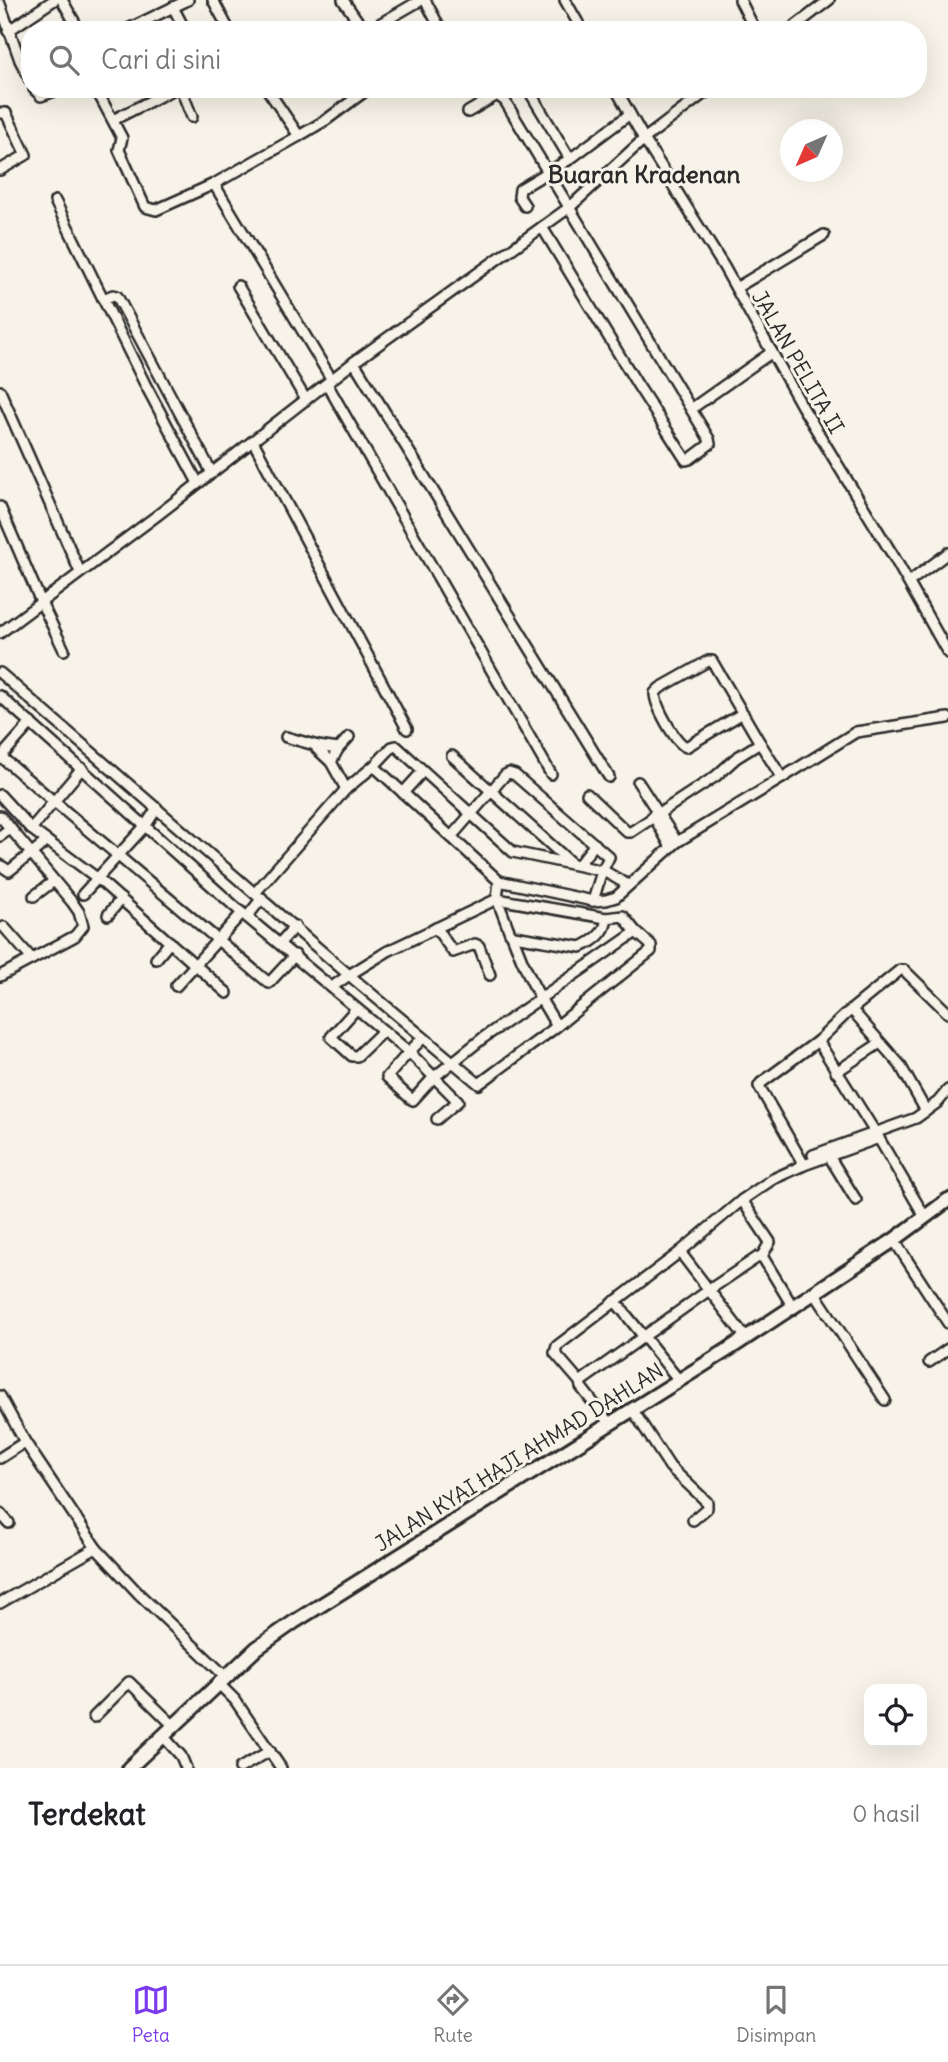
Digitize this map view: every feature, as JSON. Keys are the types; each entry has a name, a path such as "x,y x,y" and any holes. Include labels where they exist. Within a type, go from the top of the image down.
{"street":[{"path":"23,21 54,0"},
{"path":"62,0 73,21"},
{"path":"144,21 188,0"},
{"path":"343,0 360,21"},
{"path":"384,21 423,0 436,21"},
{"path":"565,0 577,21"},
{"path":"740,0 750,21"},
{"path":"802,21 829,0"},
{"path":"215,1 225,21"},
{"path":"0,4 20,60"},
{"path":"173,7 180,21"},
{"path":"8,31 21,22"},
{"path":"101,98 122,138 120,150 145,206 156,210 215,185 326,120 356,98"},
{"path":"113,120 156,98"},
{"path":"185,98 192,117"},
{"path":"273,98 299,136"},
{"path":"468,112 493,98"},
{"path":"502,98 547,174 570,206 710,442 688,460 637,384 542,227"},
{"path":"533,98 570,159"},
{"name":"JALAN PELITA II","path":"621,98 736,288 803,408 909,582 948,653"},
{"path":"0,633 355,362 570,206 644,139 698,98"},
{"path":"0,113 6,113 26,155 0,170"},
{"path":"525,206 519,197 520,189 570,159 630,114"},
{"path":"215,185 551,774"},
{"path":"55,201 198,483"},
{"path":"736,288 824,235"},
{"path":"238,286 306,400"},
{"path":"103,299 117,296 212,473"},
{"path":"691,409 772,352"},
{"path":"355,362 609,777"},
{"path":"0,391 80,572"},
{"path":"169,430 185,423"},
{"path":"253,441 407,729"},
{"path":"0,507 64,650"},
{"path":"909,582 948,553"},
{"path":"743,713 686,747 679,743 656,705 655,693 710,660 743,713 782,778"},
{"path":"0,673 479,1084 651,951 651,945 623,916 606,918 498,890"},
{"path":"0,696 245,915 409,1052 458,1101 437,1119"},
{"path":"332,988 388,951 436,928 498,890 593,901 616,897 674,844 856,732 948,718"},
{"path":"31,723 0,757 270,983 295,955"},
{"path":"60,748 73,735"},
{"path":"286,737 338,749"},
{"path":"331,762 349,737"},
{"path":"587,794 629,832 716,776 736,758 760,743"},
{"path":"318,746 317,750 331,762 346,789"},
{"path":"176,986 218,939 245,915 346,789 396,746 513,852 601,871 628,885"},
{"path":"452,756 575,864"},
{"path":"374,766 451,837 498,890 512,935 540,1000 557,1026"},
{"path":"31,829 82,768"},
{"path":"403,793 423,771"},
{"path":"451,837 507,774 515,775 609,857 601,871 593,901"},
{"path":"635,781 674,844"},
{"path":"0,795 31,829 97,878 227,993"},
{"path":"83,894 158,808"},
{"path":"0,816 34,853 79,912 83,926 82,931 75,936 0,975"},
{"path":"0,836 10,828"},
{"path":"0,865 9,871 47,841"},
{"path":"532,856 547,842"},
{"path":"575,864 595,844"},
{"path":"34,896 54,881"},
{"path":"108,915 121,899"},
{"path":"512,935 581,947 602,932 607,924 606,918"},
{"path":"280,943 295,926"},
{"path":"4,927 33,959"},
{"path":"436,928 453,952 475,944 478,946 490,975"},
{"path":"423,1038 387,1075 388,1079 413,1100 433,1077 452,1062 636,932"},
{"path":"156,959 170,942"},
{"path":"803,1162 760,1086 902,970 948,1013"},
{"path":"356,1009 331,1037 352,1056 357,1056 383,1031"},
{"path":"852,1010 900,1065 926,1111"},
{"path":"818,1041 922,1212"},
{"path":"836,1072 880,1043"},
{"path":"803,1162 829,1156 916,1118 938,1102 948,1090"},
{"path":"609,1423 555,1353 555,1349 773,1179 803,1162 877,1135"},
{"path":"829,1156 856,1200"},
{"path":"580,1382 709,1290 762,1256 770,1242 743,1200"},
{"name":"JALAN KYAI HAJI AHMAD DAHLAN","path":"129,1768 257,1648 294,1622 632,1409 676,1376 814,1292 894,1240 922,1212 948,1200"},
{"path":"894,1240 948,1323"},
{"path":"680,1252 743,1334"},
{"path":"762,1256 791,1304"},
{"path":"814,1292 885,1400"},
{"path":"615,1301 676,1376"},
{"path":"929,1362 948,1349"},
{"path":"0,1396 25,1442 96,1548 222,1680 281,1768"},
{"path":"632,1409 670,1467 707,1502 707,1508 693,1520"},
{"path":"0,1458 25,1442"},
{"path":"0,1513 9,1523"},
{"path":"0,1602 96,1548"},
{"path":"94,1717 129,1682 175,1727"},
{"path":"164,1737 181,1756 186,1768"},
{"path":"240,1768 270,1751"}],"district":[{"name":"Buaran Kradenan","path":"644,174"}]}
